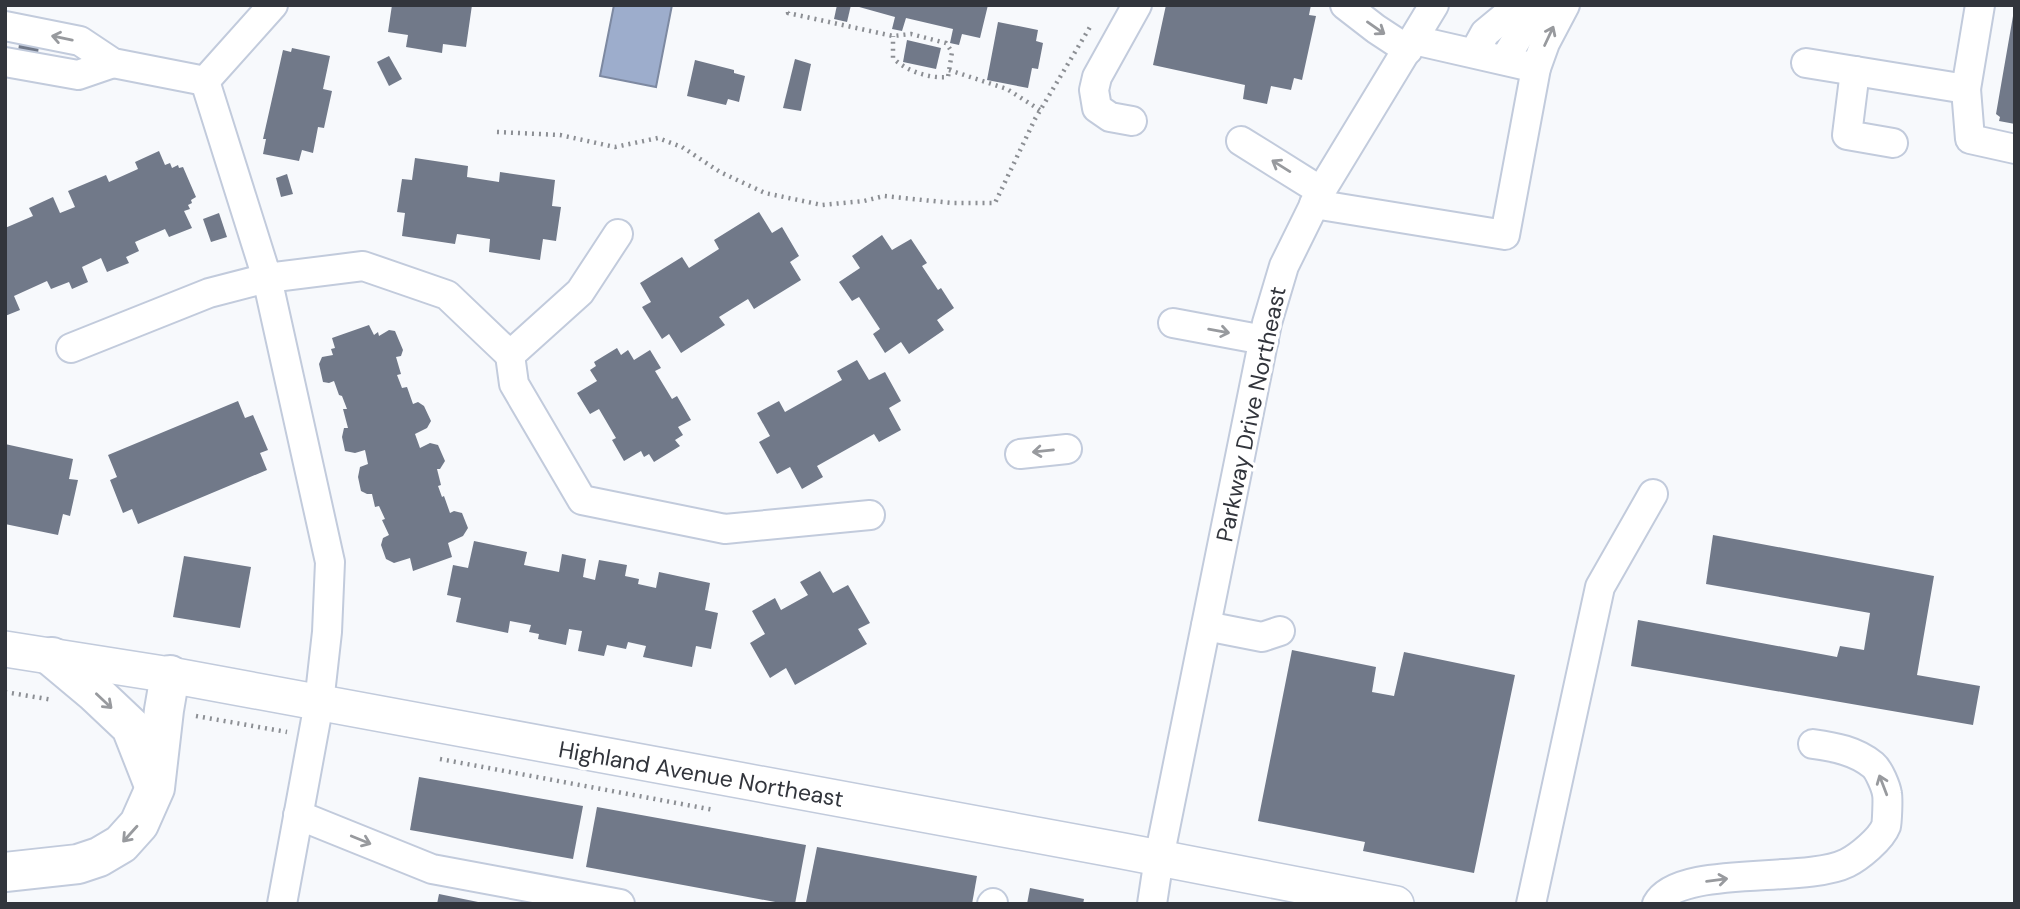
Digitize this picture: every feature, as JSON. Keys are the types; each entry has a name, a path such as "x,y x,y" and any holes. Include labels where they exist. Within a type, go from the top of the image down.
{"highway":[{"path":"25,651 95,693 131,727 155,788"},
{"path":"5,873 78,864 99,857 121,844 139,824 155,788 170,676"}],"main road":[{"name":"Highland Avenue Northeast","path":"25,651 1159,858 1396,904"}],"street":[{"path":"205,81 273,5"},
{"path":"1132,121 1110,117 1097,108 1094,90 1097,77 1137,5"},
{"path":"1345,5 1376,29 1411,45 1474,53 1536,68"},
{"name":"Parkway Drive Northeast","path":"1153,904 1159,858 1264,340 1284,267 1318,197 1434,5"},
{"path":"1474,53 1485,33 1519,5"},
{"path":"1504,60 1538,5"},
{"path":"1241,141 1318,197 1505,235 1536,68 1545,43 1565,5"},
{"path":"1980,5 1966,89 1970,139 2015,149"},
{"path":"5,26 80,41 113,63 205,81"},
{"path":"5,62 78,75 113,63"},
{"path":"1806,63 1966,89"},
{"path":"1855,71 1847,135 1893,144"},
{"path":"205,81 267,278 330,562 327,632 319,703 282,904"},
{"path":"510,355 580,292 618,234"},
{"path":"71,348 209,293 267,278 363,266 447,295 510,355 514,384 582,500 725,529 870,515"},
{"path":"1173,323 1264,340"},
{"path":"1020,454 1067,449"},
{"path":"1531,904 1600,587 1653,494"},
{"path":"1206,626 1262,636 1280,631"},
{"path":"1657,904 1660,897 1679,886 1718,879 1809,872 1845,864 1865,852 1886,826 1887,794 1875,766 1845,749 1813,744"},
{"path":"298,815 432,869 620,904"}],"path":[{"path":"788,5 788,13 894,36 911,34 946,43 952,52 948,77 937,78 901,67 893,58 894,36"},
{"path":"496,132 560,135 615,147 658,138 682,147 720,172 765,194 822,205 884,196 995,204 1040,110 1096,17"},
{"path":"949,71 1007,89 1040,110"},
{"path":"183,713 287,732"}],"water":[{"path":"614,5 672,5 656,87 600,76"}],"building":[{"path":"392,5 472,5 466,47 443,44 442,53 406,47 408,35 388,32"},
{"path":"837,5 851,5 847,22 834,19"},
{"path":"852,5 988,5 980,38 962,34 959,45 950,43 953,29 906,18 902,31 892,29 895,17"},
{"path":"1166,5 1311,5 1309,15 1316,16 1302,80 1294,78 1291,90 1271,86 1267,104 1243,99 1245,85 1153,65"},
{"path":"2013,16 2015,124 1999,121 2000,117 1996,114"},
{"path":"998,22 1038,30 1036,41 1043,43 1038,69 1032,68 1028,88 987,80"},
{"path":"907,40 941,48 936,69 903,62"},
{"path":"19,44 39,46 37,61 17,59"},
{"path":"292,48 330,56 323,89 332,91 324,128 318,127 313,153 302,150 299,161 263,154 266,139 263,139 283,50 291,52"},
{"path":"389,56 402,79 389,86 377,62"},
{"path":"795,59 811,64 801,111 783,108"},
{"path":"695,60 734,70 734,73 745,76 739,102 728,99 726,105 687,96"},
{"path":"159,151 165,165 170,163 172,168 178,165 179,168 183,167 196,197 188,205 190,209 184,211 192,228 169,237 165,229 135,242 139,251 126,257 129,263 107,272 101,258 82,267 88,282 72,289 69,282 51,289 47,281 14,296 20,310 5,316 5,228 33,216 29,208 53,197 60,213 75,207 68,191 106,175 109,182 138,169 135,162"},
{"path":"415,158 468,166 467,177 499,182 500,172 555,180 552,206 561,207 556,241 543,239 540,260 489,252 490,239 457,234 455,244 402,236 405,213 397,212 402,179 412,180"},
{"path":"287,174 293,194 281,197 276,178"},
{"path":"759,212 772,233 782,227 799,256 790,262 801,280 754,309 748,299 719,317 725,325 681,353 669,334 662,339 642,307 651,302 640,283 682,257 689,268 719,249 714,240"},
{"path":"219,213 227,237 211,242 203,219"},
{"path":"882,235 892,250 911,239 927,263 922,266 954,308 937,320 944,330 909,354 901,342 885,353 873,334 880,329 859,297 852,301 839,282 860,268 852,256"},
{"path":"369,325 374,335 378,332 379,336 389,330 395,331 403,350 401,356 396,357 401,374 397,375 402,388 407,387 413,404 418,402 424,406 431,421 427,428 415,434 420,448 430,443 438,445 445,461 440,469 437,469 441,485 438,486 450,513 462,513 468,528 463,536 448,543 452,557 413,571 410,558 394,563 386,559 381,545 383,538 389,535 382,520 385,519 379,506 375,507 372,494 361,491 358,477 360,467 368,464 365,450 355,453 345,451 342,437 344,428 348,428 343,409 347,409 334,381 323,382 319,364 322,357 333,355 331,349 335,348 332,338"},
{"path":"617,348 621,355 628,350 634,360 650,350 661,368 655,371 672,399 677,396 691,420 678,427 683,435 675,440 680,446 654,462 649,454 644,457 641,451 624,461 612,440 616,438 599,409 590,414 577,393 597,381 590,370 596,366 594,362"},
{"path":"857,360 869,380 885,372 901,401 889,408 901,430 879,442 874,434 817,466 823,477 802,489 790,467 777,474 759,442 770,436 757,413 779,401 785,412 842,380 837,371"},
{"path":"238,401 245,418 253,415 268,450 260,453 267,470 138,524 132,509 123,513 110,480 117,477 108,455"},
{"path":"5,444 73,459 69,479 78,480 70,516 63,514 58,535 5,524"},
{"path":"1713,535 1934,576 1917,675 1980,686 1973,725 1631,666 1638,620 1837,657 1840,646 1864,650 1870,613 1706,584"},
{"path":"474,541 527,552 524,565 559,572 562,554 586,559 583,577 595,580 599,560 627,565 625,576 639,579 638,584 656,588 659,572 710,583 705,610 718,613 711,649 696,646 692,667 643,657 646,646 628,642 626,649 607,645 604,656 578,651 582,631 569,629 566,645 538,639 539,634 529,632 531,625 510,621 508,633 456,622 461,598 447,595 453,565 468,568"},
{"path":"184,556 251,567 240,628 173,617"},
{"path":"820,571 833,593 848,585 870,623 858,629 867,644 795,685 786,668 770,678 750,643 765,634 752,611 775,598 781,610 808,595 800,582"},
{"path":"1292,650 1376,667 1372,692 1394,696 1404,652 1515,675 1474,873 1363,851 1365,842 1258,821"},
{"path":"419,777 583,806 573,859 410,830"},
{"path":"597,807 806,845 795,904 586,867"},
{"path":"817,847 977,876 972,904 806,902"},
{"path":"1030,888 1084,899 1083,904 1027,904"},
{"path":"439,894 483,903 437,904"}]}
